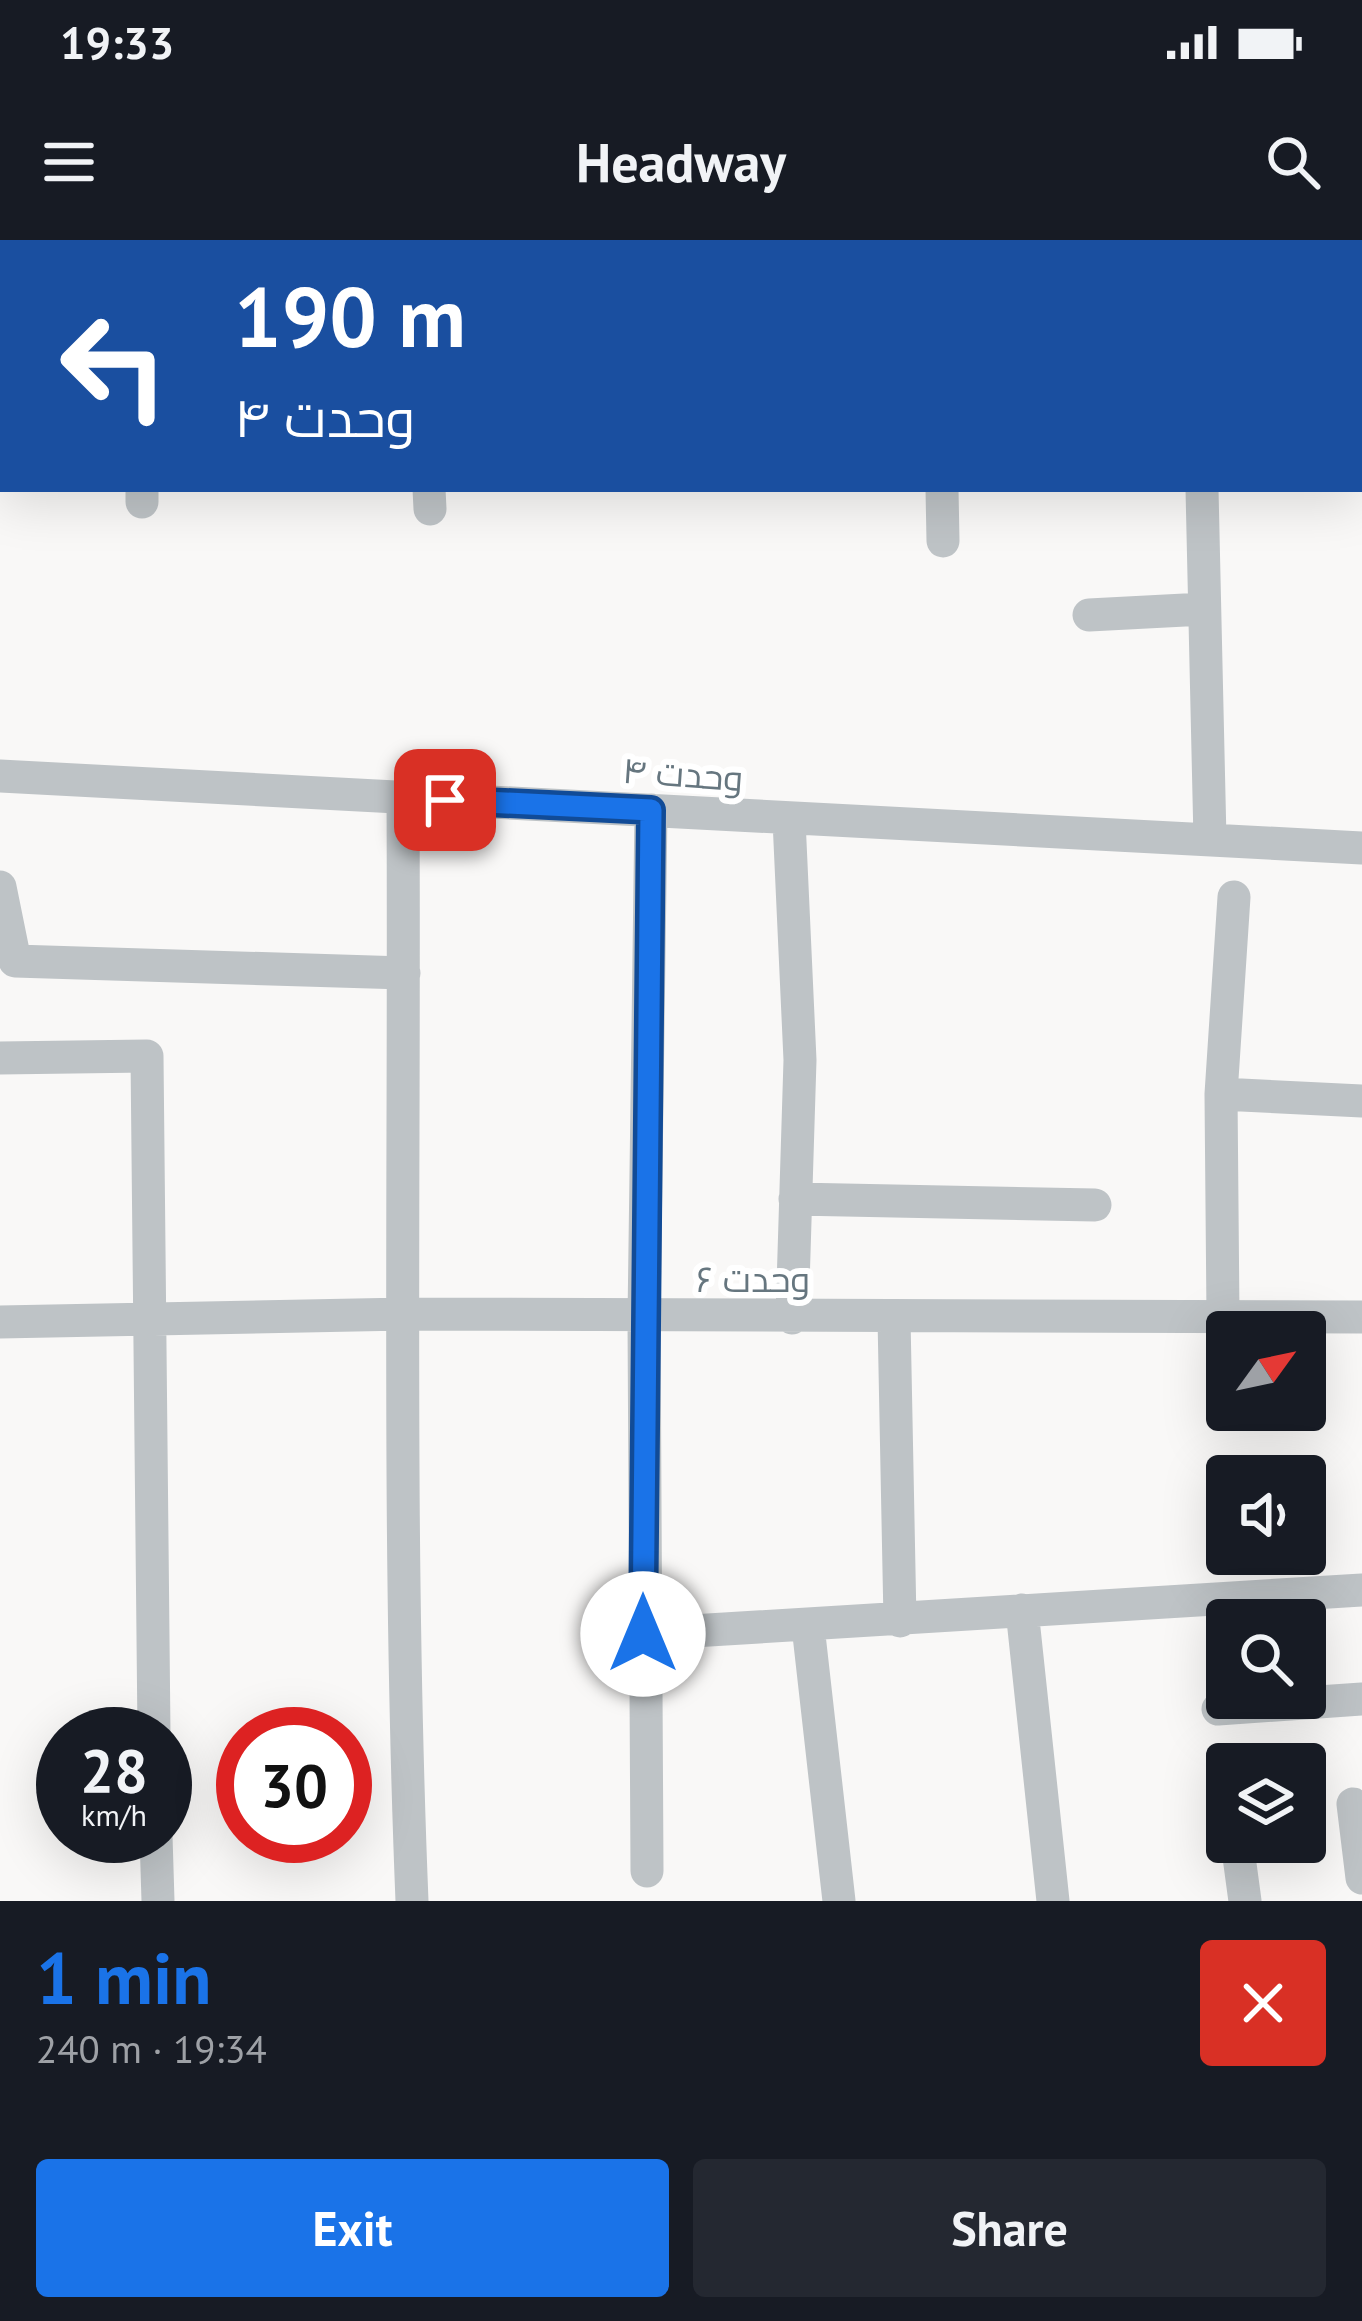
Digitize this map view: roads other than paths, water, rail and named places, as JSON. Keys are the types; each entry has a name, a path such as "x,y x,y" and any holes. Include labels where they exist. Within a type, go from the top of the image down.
{"street":[{"path":"942,492 943,541"},
{"path":"1202,492 1210,840"},
{"path":"1089,615 1204,609"},
{"name":"وحدت ۴","path":"0,776 1362,848"},
{"path":"403,797 406,1314 400,1617 412,1901"},
{"path":"647,1871 644,1318 651,810"},
{"path":"789,820 800,1060 792,1318"},
{"path":"0,887 15,961 404,973"},
{"path":"1222,1311 1221,1094 1234,897"},
{"path":"0,1058 147,1056 154,1707"},
{"path":"1221,1094 1362,1101"},
{"path":"795,1199 1095,1205"},
{"name":"وحدت ۶","path":"0,1322 148,1323 406,1314 1206,1317"},
{"name":"وحدت ۶","path":"1326,1317 1362,1317"},
{"path":"893,1318 900,1622"},
{"path":"643,1634 900,1622 1362,1589"},
{"path":"1022,1610 1053,1901"},
{"path":"808,1626 839,1901"},
{"path":"1326,1701 1362,1699"},
{"path":"1353,1804 1362,1878"},
{"path":"157,1863 158,1901"},
{"path":"1240,1863 1245,1901"}]}
